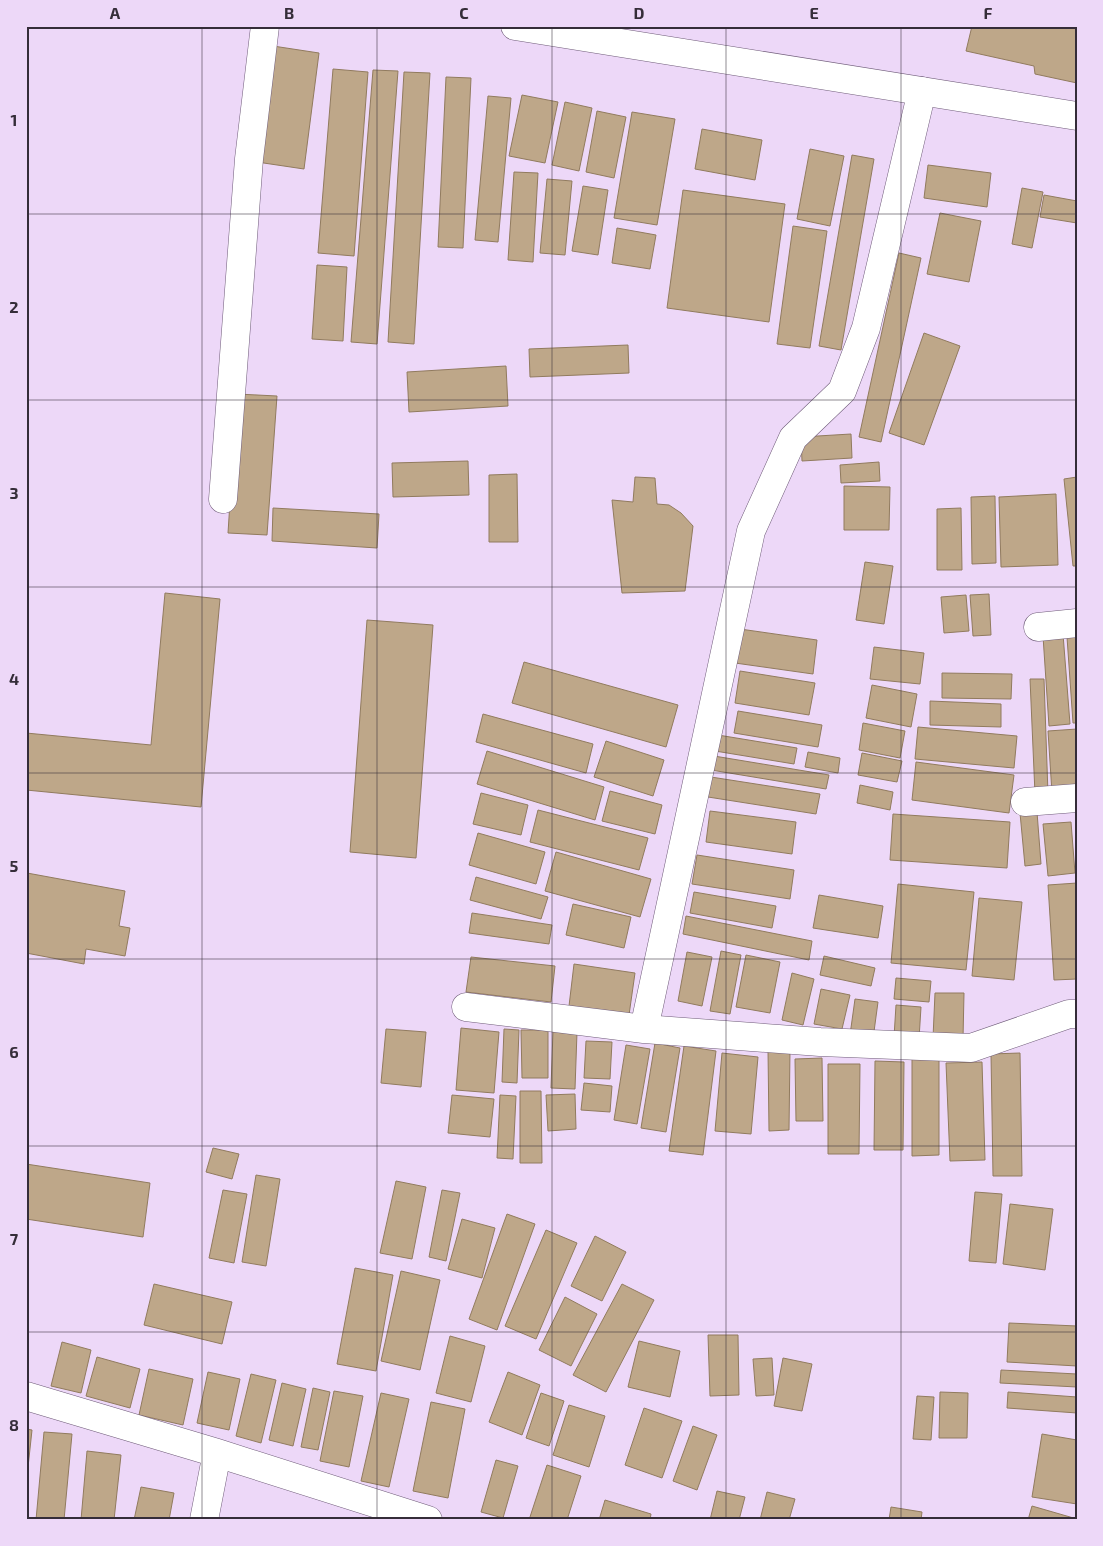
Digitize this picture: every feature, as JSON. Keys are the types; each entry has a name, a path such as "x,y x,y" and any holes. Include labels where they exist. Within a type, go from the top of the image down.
{"street":[{"path":"223,499 249,159 265,26"},
{"path":"515,26 569,31 1077,116"},
{"path":"644,1029 751,531 792,438 842,391 846,382 866,328 922,91"},
{"path":"1038,628 1077,623"},
{"path":"1025,802 1077,798"},
{"path":"466,1007 644,1029 820,1042 971,1048 1070,1014 1077,1014"},
{"path":"26,1396 217,1453 428,1520"},
{"path":"204,1520 217,1453"}],"building":[{"path":"972,26 1077,26 1077,83 1035,74 1034,66 966,51"},
{"path":"273,46 319,53 304,169 257,162"},
{"path":"333,69 368,72 354,256 318,253"},
{"path":"373,70 398,71 377,344 351,342"},
{"path":"404,72 430,73 414,344 388,342"},
{"path":"446,77 471,78 463,248 438,247"},
{"path":"522,95 558,102 545,163 509,156"},
{"path":"488,96 511,98 498,242 475,240"},
{"path":"565,102 592,108 579,171 552,165"},
{"path":"597,111 626,117 614,178 586,172"},
{"path":"632,112 675,119 657,225 614,218"},
{"path":"702,129 762,140 755,180 695,169"},
{"path":"810,149 844,156 830,226 797,219"},
{"path":"852,155 874,159 841,350 819,346"},
{"path":"928,165 991,173 987,207 924,198"},
{"path":"514,172 538,173 533,262 508,260"},
{"path":"547,179 572,181 565,255 540,253"},
{"path":"583,186 608,190 598,255 572,251"},
{"path":"1022,188 1043,192 1032,248 1012,244"},
{"path":"683,190 785,204 769,322 667,308"},
{"path":"1044,195 1077,201 1077,223 1040,217"},
{"path":"940,213 981,221 969,282 927,274"},
{"path":"793,226 827,231 810,348 777,344"},
{"path":"617,228 656,235 650,269 612,263"},
{"path":"899,253 921,258 881,442 859,437"},
{"path":"317,265 347,267 343,341 312,339"},
{"path":"924,333 960,346 924,445 889,433"},
{"path":"628,345 629,373 530,377 529,349"},
{"path":"506,366 508,406 409,412 407,372"},
{"path":"237,394 277,396 267,535 228,533"},
{"path":"851,434 852,458 802,461 801,437"},
{"path":"468,461 469,495 393,497 392,463"},
{"path":"879,462 880,481 841,483 840,465"},
{"path":"517,474 518,542 489,542 489,475"},
{"path":"635,477 655,478 657,504 669,505 681,513 693,526 685,591 622,593 612,500 633,502"},
{"path":"1077,477 1077,566 1073,566 1064,479"},
{"path":"844,486 890,487 889,530 844,530"},
{"path":"1056,494 1058,565 1001,567 999,497"},
{"path":"995,496 996,563 972,564 971,497"},
{"path":"273,508 379,514 377,548 272,541"},
{"path":"961,508 962,570 937,570 937,509"},
{"path":"865,562 893,566 884,624 856,620"},
{"path":"165,593 220,599 201,807 26,790 26,733 151,745"},
{"path":"989,594 991,635 973,636 970,595"},
{"path":"966,595 969,631 944,633 941,597"},
{"path":"367,620 433,625 416,858 350,852"},
{"path":"740,629 817,640 813,674 735,663"},
{"path":"1063,634 1070,724 1049,726 1043,636"},
{"path":"1077,636 1077,723 1073,723 1067,637"},
{"path":"874,647 924,653 920,684 870,679"},
{"path":"524,662 678,705 666,747 512,703"},
{"path":"740,671 815,683 809,715 735,703"},
{"path":"942,673 1012,674 1011,699 942,698"},
{"path":"1030,679 1044,679 1048,794 1035,794"},
{"path":"872,685 917,694 911,727 866,718"},
{"path":"930,701 1001,704 1001,727 930,725"},
{"path":"738,711 822,725 818,747 734,733"},
{"path":"483,714 593,744 586,773 476,742"},
{"path":"863,723 905,731 900,758 859,750"},
{"path":"918,727 1017,736 1014,768 915,759"},
{"path":"1077,729 1077,791 1052,793 1048,731"},
{"path":"718,735 797,748 794,764 715,751"},
{"path":"606,741 664,760 653,796 594,777"},
{"path":"487,751 604,787 595,820 477,784"},
{"path":"808,752 840,758 838,773 805,767"},
{"path":"862,753 902,761 897,782 858,775"},
{"path":"714,756 829,775 826,789 711,770"},
{"path":"916,762 1014,775 1009,813 912,800"},
{"path":"711,777 820,794 816,814 708,797"},
{"path":"860,785 893,792 890,810 857,803"},
{"path":"610,791 662,805 655,834 602,821"},
{"path":"481,793 528,805 521,835 473,824"},
{"path":"538,810 648,838 639,870 530,842"},
{"path":"710,811 796,822 792,854 706,842"},
{"path":"1037,812 1041,864 1025,866 1020,813"},
{"path":"893,814 1010,822 1007,868 890,860"},
{"path":"1071,822 1075,873 1048,876 1043,824"},
{"path":"478,833 545,852 536,884 469,865"},
{"path":"556,852 651,879 640,917 545,891"},
{"path":"697,855 794,870 790,899 692,884"},
{"path":"27,873 125,891 119,926 130,928 125,956 86,949 84,964 26,953"},
{"path":"476,877 548,897 541,919 470,900"},
{"path":"1077,883 1077,979 1054,980 1048,885"},
{"path":"898,884 974,892 966,970 891,963"},
{"path":"694,892 776,906 772,928 690,913"},
{"path":"819,895 883,906 878,938 813,928"},
{"path":"979,898 1022,902 1014,980 972,976"},
{"path":"573,904 631,917 624,948 566,935"},
{"path":"472,913 552,925 549,944 469,933"},
{"path":"686,916 812,941 809,960 683,934"},
{"path":"721,951 741,955 730,1014 710,1011"},
{"path":"687,952 712,957 702,1006 678,1001"},
{"path":"746,955 780,962 770,1013 736,1007"},
{"path":"824,956 875,968 871,986 820,975"},
{"path":"471,957 555,966 551,1002 466,992"},
{"path":"574,964 635,973 629,1015 569,1006"},
{"path":"792,973 814,979 803,1025 782,1020"},
{"path":"896,978 931,981 929,1002 894,999"},
{"path":"821,989 850,995 842,1029 814,1024"},
{"path":"935,993 964,993 963,1039 933,1038"},
{"path":"855,999 878,1002 873,1039 850,1035"},
{"path":"896,1005 921,1007 919,1039 894,1037"},
{"path":"461,1028 499,1032 494,1093 456,1090"},
{"path":"386,1029 426,1032 421,1087 381,1083"},
{"path":"504,1029 519,1030 517,1083 502,1082"},
{"path":"521,1030 548,1030 548,1078 522,1078"},
{"path":"553,1031 577,1032 575,1089 551,1088"},
{"path":"586,1041 612,1042 610,1079 584,1078"},
{"path":"655,1043 680,1048 666,1132 641,1128"},
{"path":"626,1045 650,1049 637,1124 614,1120"},
{"path":"684,1046 716,1051 703,1155 669,1151"},
{"path":"768,1050 790,1050 789,1130 769,1131"},
{"path":"722,1053 758,1057 751,1134 715,1131"},
{"path":"1020,1053 1022,1176 993,1176 991,1054"},
{"path":"822,1058 823,1121 796,1121 795,1059"},
{"path":"912,1058 939,1058 939,1155 912,1156"},
{"path":"875,1061 904,1062 903,1150 874,1150"},
{"path":"982,1062 985,1160 950,1161 946,1063"},
{"path":"828,1064 860,1064 859,1154 828,1154"},
{"path":"584,1083 612,1086 610,1112 581,1110"},
{"path":"520,1091 541,1091 542,1163 520,1163"},
{"path":"575,1094 576,1129 548,1131 546,1095"},
{"path":"452,1095 494,1099 490,1137 448,1133"},
{"path":"500,1095 516,1096 513,1159 497,1158"},
{"path":"213,1148 239,1154 232,1179 206,1172"},
{"path":"26,1164 150,1183 143,1237 26,1219"},
{"path":"256,1175 280,1179 266,1266 242,1262"},
{"path":"396,1181 426,1187 412,1259 380,1253"},
{"path":"223,1190 247,1194 234,1263 209,1258"},
{"path":"442,1190 460,1193 446,1261 429,1257"},
{"path":"975,1192 1002,1194 996,1263 969,1261"},
{"path":"1010,1204 1053,1209 1045,1270 1003,1264"},
{"path":"507,1214 535,1224 497,1330 469,1319"},
{"path":"462,1219 495,1228 482,1278 448,1269"},
{"path":"546,1230 577,1243 536,1339 505,1326"},
{"path":"595,1236 626,1252 602,1301 571,1286"},
{"path":"355,1268 393,1275 376,1371 337,1364"},
{"path":"401,1271 440,1280 420,1370 381,1361"},
{"path":"154,1284 232,1302 222,1344 144,1325"},
{"path":"622,1284 654,1300 606,1392 573,1375"},
{"path":"565,1297 597,1314 571,1366 539,1350"},
{"path":"1009,1323 1077,1326 1077,1366 1007,1362"},
{"path":"708,1335 738,1335 739,1395 710,1396"},
{"path":"450,1336 485,1346 471,1402 436,1393"},
{"path":"639,1341 680,1351 670,1397 628,1387"},
{"path":"62,1342 91,1350 81,1393 51,1386"},
{"path":"97,1357 140,1369 130,1408 86,1396"},
{"path":"772,1358 774,1395 756,1396 753,1359"},
{"path":"783,1358 812,1364 802,1411 774,1406"},
{"path":"149,1369 193,1379 183,1425 139,1415"},
{"path":"1001,1370 1077,1374 1077,1387 1000,1383"},
{"path":"208,1372 240,1379 229,1430 197,1423"},
{"path":"508,1372 540,1385 522,1435 489,1422"},
{"path":"251,1374 276,1380 261,1443 236,1436"},
{"path":"282,1383 306,1389 293,1446 269,1440"},
{"path":"313,1388 330,1392 318,1450 301,1447"},
{"path":"334,1391 363,1396 349,1467 320,1461"},
{"path":"940,1392 968,1393 967,1438 939,1438"},
{"path":"1008,1392 1077,1397 1077,1413 1007,1408"},
{"path":"381,1393 409,1399 389,1487 361,1481"},
{"path":"541,1393 564,1401 549,1446 526,1438"},
{"path":"917,1396 934,1397 931,1440 913,1439"},
{"path":"431,1402 465,1409 448,1498 413,1491"},
{"path":"569,1405 605,1416 589,1467 553,1455"},
{"path":"644,1408 682,1421 662,1478 625,1465"},
{"path":"693,1426 717,1435 697,1490 673,1481"},
{"path":"26,1429 32,1430 26,1486"},
{"path":"44,1432 72,1434 64,1520 36,1520"},
{"path":"1042,1434 1077,1440 1077,1504 1032,1497"},
{"path":"87,1451 121,1455 114,1520 81,1520"},
{"path":"496,1460 518,1466 503,1518 481,1512"},
{"path":"547,1465 581,1476 567,1520 529,1520"},
{"path":"141,1487 174,1493 169,1520 134,1520"},
{"path":"717,1491 745,1497 739,1520 710,1520"},
{"path":"767,1492 795,1499 789,1520 760,1520"},
{"path":"605,1500 651,1514 650,1520 599,1520"},
{"path":"1032,1506 1077,1519 1077,1520 1028,1520"},
{"path":"891,1507 922,1512 921,1520 889,1520"}]}
